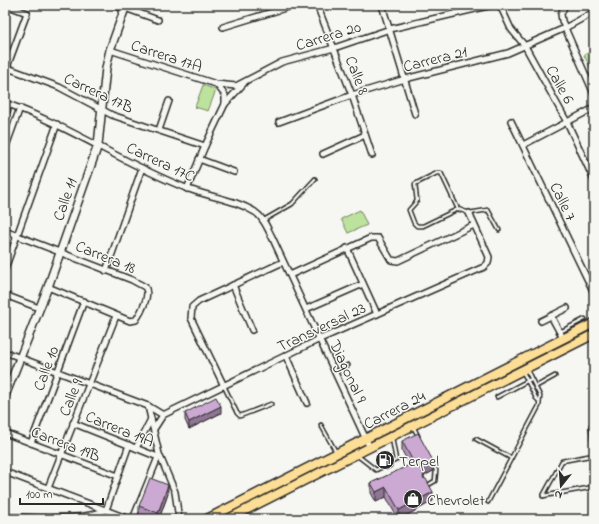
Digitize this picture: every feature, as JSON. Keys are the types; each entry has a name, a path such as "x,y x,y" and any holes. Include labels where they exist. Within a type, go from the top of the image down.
{"main road":[{"name":"Carrera 24","path":"207,519 367,439 561,335 594,323"},
{"name":"Carrera 24","path":"228,519 594,334"}],"street":[{"path":"6,5 27,13"},
{"path":"22,5 27,13"},
{"path":"116,5 126,7 158,20"},
{"path":"224,27 295,5"},
{"name":"Calle 8","path":"317,5 352,95 372,155"},
{"path":"382,5 415,114"},
{"name":"Carrera 20","path":"246,82 262,71 282,62 334,48 390,29 492,5"},
{"name":"Calle 6","path":"500,5 511,29 525,46 567,122 594,180"},
{"path":"565,5 561,14 565,28 594,94"},
{"name":"Calle 11","path":"5,396 48,287 98,145 106,68 110,50 126,7"},
{"name":"Carrera 21","path":"279,122 352,95 405,79 508,53 565,28 594,12"},
{"path":"6,67 27,13"},
{"name":"Carrera 17A","path":"110,50 216,84 230,86 246,82"},
{"name":"Carrera 17B","path":"6,67 59,87 112,115 205,146"},
{"path":"187,189 199,159 225,104 246,82"},
{"name":"Carrera 17A","path":"216,84 225,95 225,104"},
{"path":"159,130 168,101"},
{"name":"Carrera 17C","path":"5,103 57,124 142,168 187,189 223,198 247,208 263,220 283,262"},
{"path":"5,149 20,108"},
{"path":"523,145 594,108"},
{"name":"Calle 7","path":"511,121 594,293"},
{"path":"5,269 57,124"},
{"path":"323,154 365,136"},
{"path":"199,159 234,172"},
{"path":"106,271 142,168"},
{"path":"290,275 371,238 378,238 382,242 391,260 398,261 474,225 469,213"},
{"name":"Transversal 23","path":"163,415 320,339 484,267 489,260 488,253 474,225"},
{"name":"Carrera 18","path":"5,231 143,285 147,288 148,294 136,320 130,321 116,316"},
{"path":"347,248 377,314"},
{"path":"224,386 191,318 192,307 199,301 283,262"},
{"name":"Diagonal 9","path":"283,262 370,448"},
{"path":"306,309 363,284"},
{"path":"233,285 252,330"},
{"path":"48,287 84,301 116,316"},
{"path":"5,295 39,308"},
{"name":"Calle 10","path":"31,443 84,301"},
{"path":"541,321 567,308"},
{"name":"Calle 9","path":"48,488 116,316"},
{"path":"551,316 561,335"},
{"path":"5,352 148,406 163,415 154,429"},
{"path":"286,356 307,402"},
{"path":"148,406 159,455 175,492 179,519"},
{"path":"136,448 151,419"},
{"name":"Carrera 19A","path":"73,423 136,448 159,455"},
{"name":"Carrera 19B","path":"5,433 118,476"},
{"path":"5,517 80,517 94,515 106,510 129,445"},
{"path":"133,519 159,455"},
{"path":"5,472 128,519"}],"lane":[{"path":"458,210 441,173 414,184 418,200 409,210 414,223 417,226 423,226 458,210 469,213 488,210 499,230"},
{"path":"263,220 292,204 315,179"},
{"path":"561,335 585,319"},
{"path":"335,372 348,366"},
{"path":"488,502 539,406 540,396 524,369"},
{"path":"524,369 528,381 539,401"},
{"path":"535,387 555,376"},
{"path":"497,397 531,379"},
{"path":"224,386 237,413 240,416 271,404"},
{"path":"594,420 591,426 594,454 562,461 543,496 594,488"},
{"path":"321,424 337,454"},
{"path":"413,426 420,438"},
{"path":"390,463 396,460 392,436"},
{"path":"476,439 511,458"},
{"path":"356,454 376,470 384,466"},
{"path":"425,486 435,481 436,470 429,457"}],"green space":[{"path":"594,50 594,75 584,55"},
{"path":"203,85 216,90 208,111 195,107"},
{"path":"360,210 367,225 348,233 341,219"}],"building":[{"path":"5,107 11,109 5,122"},
{"path":"216,397 221,406 189,422 185,413"},
{"path":"418,433 433,461 420,468 424,474 423,478 426,479 433,492 399,510 386,487 376,492 371,483 414,463 402,441"},
{"name":"Terpel","path":"386,453 389,458 388,462 392,464 386,468 387,463 382,461 379,455"},
{"path":"150,478 168,485 158,513 139,506"}],"place":[{"name":"Terpel","path":"385,460"},
{"name":"Chevrolet","path":"413,499"}]}
